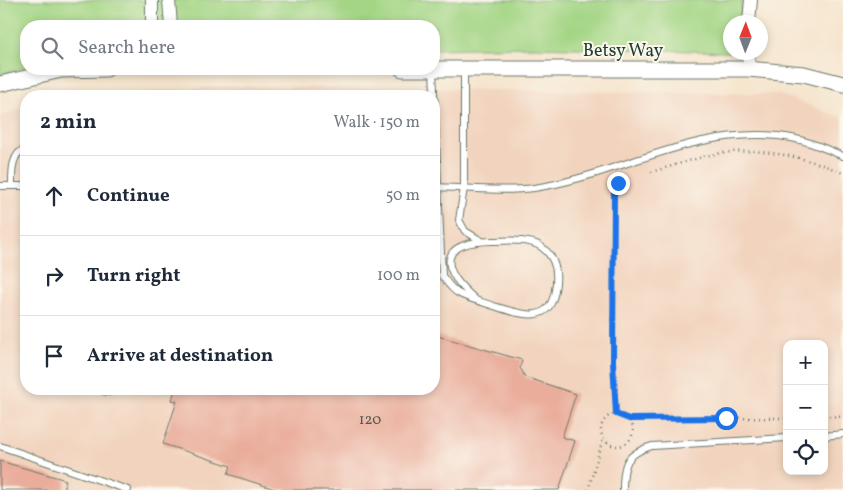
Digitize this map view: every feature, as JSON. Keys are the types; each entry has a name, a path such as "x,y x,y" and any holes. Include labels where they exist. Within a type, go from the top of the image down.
{"street":[{"path":"750,15 751,0"},
{"path":"152,20 152,6 170,6 171,20"},
{"path":"748,60 748,69"},
{"name":"Betsy Way","path":"440,69 748,69 804,74 843,84"},
{"path":"0,84 39,75"}],"lane":[{"path":"464,69 464,188 459,213 460,223 472,237 484,241"},
{"path":"433,75 434,90"},
{"path":"440,187 533,188 632,163 678,146 716,137 777,136 809,142 843,156"},
{"path":"12,186 13,163 20,153"},
{"path":"0,186 20,186"},
{"path":"440,246 442,276 458,293 475,299 529,316 540,314 549,306 554,296 556,282 554,266 543,248 534,243 518,240 484,241 470,242 459,246 452,253 449,266 451,273 460,286 475,299"},
{"path":"828,436 843,434"},
{"path":"623,490 627,461 636,451 652,446 783,438"},
{"path":"0,446 115,488 128,490"},
{"path":"106,490 115,488"}],"path":[{"path":"650,172 708,156 759,152 809,159 843,172"},
{"path":"616,414 613,362 614,188 624,179"},
{"path":"588,490 603,439 601,429 603,421 616,414 629,419 783,418"},
{"path":"828,416 843,417"},
{"path":"603,439 611,445 625,444 633,435 633,426 629,419"}],"shaded area":[{"path":"222,86 778,94 843,118 843,490 0,490 0,117 20,109 20,395 440,395 440,90 176,90"}],"green space":[{"path":"0,0 742,0 741,15 723,15 723,52 534,47 440,49 440,20 20,20 20,69 0,75"}],"building":[{"path":"440,337 522,360 520,368 525,377 576,394 562,437 575,441 559,490 278,490 228,474 231,466 163,444 177,401 172,400 173,395 440,395"},
{"path":"0,461 66,480 63,490 0,490"}],"route":[{"path":"618,183 614,188 613,362 616,414 625,415 629,419 726,418"}]}
